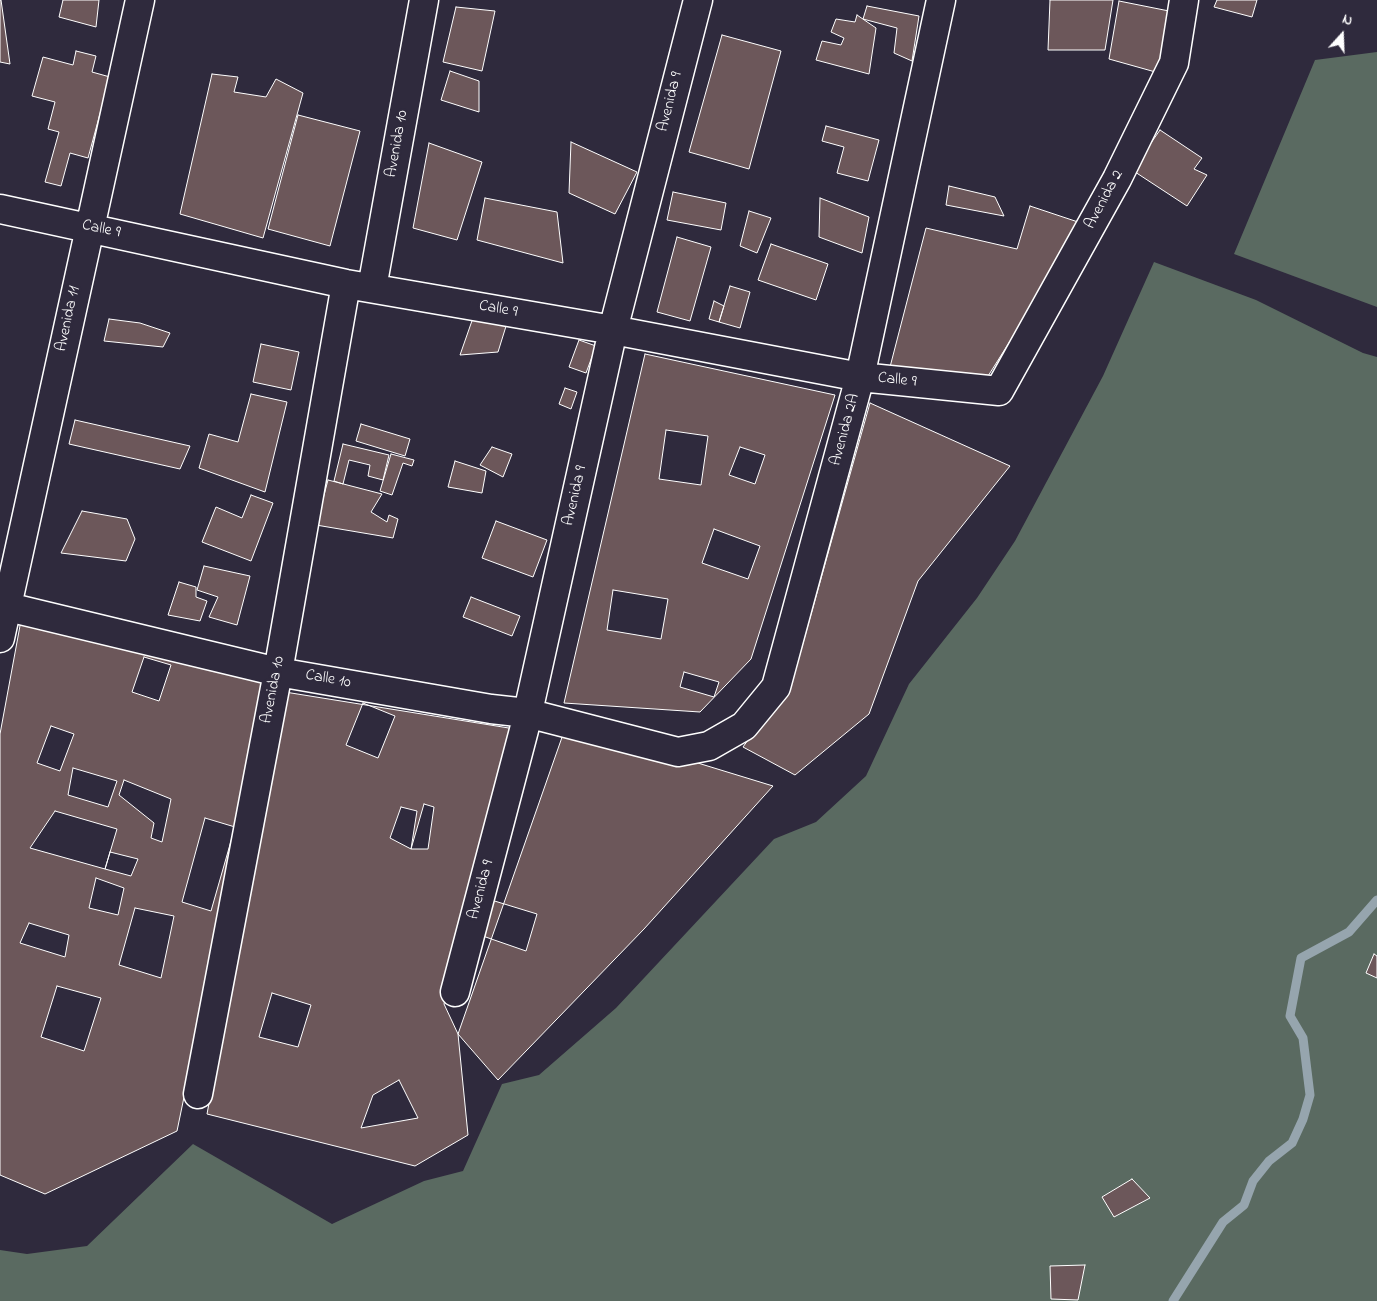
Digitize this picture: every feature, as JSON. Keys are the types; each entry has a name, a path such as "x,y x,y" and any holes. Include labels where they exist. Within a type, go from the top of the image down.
{"street":[{"name":"Avenida 11","path":"0,638 3,606 140,0"},
{"name":"Avenida 10","path":"198,1094 278,672 359,286 424,0"},
{"name":"Avenida 9","path":"455,992 527,713 613,330 698,0"},
{"name":"Avenida 2A","path":"657,748 678,752 709,746 744,726 776,687 860,377 941,0"},
{"name":"Avenida 2","path":"999,391 1117,178 1174,63 1184,0"},
{"name":"Calle 9","path":"0,209 359,286 613,330 860,377 999,391"},
{"name":"Calle 10","path":"3,606 278,672 527,713 657,748"}],"green space":[{"path":"1377,52 1377,307 1234,254 1315,60"},
{"path":"1154,262 1256,300 1363,353 1377,357 1377,1301 0,1301 0,1250 27,1254 87,1246 193,1144 332,1224 424,1181 463,1171 502,1084 539,1075 616,1008 774,839 816,822 866,776 909,684 977,598 1015,541 1103,376"}],"building":[{"path":"1,0 10,64 0,62"},
{"path":"63,0 99,0 96,27 59,17"},
{"path":"1050,0 1113,0 1105,50 1048,50"},
{"path":"1217,0 1257,0 1252,17 1214,7"},
{"path":"1119,1 1169,11 1159,73 1109,59"},
{"path":"867,6 919,16 912,61 894,53 897,28 863,19"},
{"path":"456,7 495,11 482,71 443,62"},
{"path":"857,15 876,28 869,74 816,60 822,41 841,45 844,38 831,32 836,19 855,22"},
{"path":"722,35 781,51 749,169 689,152"},
{"path":"76,51 96,56 92,72 110,77 88,158 70,153 61,186 45,182 59,132 48,129 55,102 32,96 43,57 73,65"},
{"path":"450,71 479,81 479,112 441,100"},
{"path":"212,74 238,77 234,92 266,97 276,79 303,93 263,238 180,214"},
{"path":"298,115 360,131 330,246 268,229"},
{"path":"826,126 879,140 868,181 837,173 844,147 822,141"},
{"path":"1160,130 1202,158 1194,169 1207,175 1187,206 1132,170"},
{"path":"571,142 637,172 615,214 569,193"},
{"path":"429,143 482,162 457,240 413,228"},
{"path":"949,186 995,197 1004,216 946,205"},
{"path":"673,192 726,203 721,230 667,220"},
{"path":"485,198 557,212 563,263 477,240"},
{"path":"820,198 869,217 862,253 819,237"},
{"path":"1030,206 1084,224 983,384 890,367 926,228 1017,249"},
{"path":"749,211 771,218 757,253 740,246"},
{"path":"677,237 711,247 690,321 657,312"},
{"path":"771,244 828,264 816,300 758,280"},
{"path":"730,286 750,292 740,328 719,322"},
{"path":"714,301 724,306 719,322 709,319"},
{"path":"474,315 507,323 498,352 460,355"},
{"path":"109,319 140,323 170,333 163,347 104,341"},
{"path":"579,340 596,346 586,373 569,367"},
{"path":"261,344 299,352 291,390 253,382"},
{"path":"645,354 835,395 751,659 700,712 564,703"},
{"path":"565,388 577,392 571,409 559,404"},
{"path":"251,394 287,402 265,492 199,468 209,434 238,442"},
{"path":"870,403 1010,466 918,581 869,714 795,775 743,747 794,675"},
{"path":"75,420 190,446 180,469 69,444"},
{"path":"361,424 410,439 405,456 356,441"},
{"path":"666,430 708,436 701,485 659,479"},
{"path":"343,444 389,455 383,480 368,476 370,465 349,460 343,484 334,481"},
{"path":"492,447 512,454 503,477 480,465"},
{"path":"740,447 765,455 755,484 729,475"},
{"path":"391,454 414,460 412,466 403,463 392,495 380,491"},
{"path":"455,461 486,471 482,493 448,487"},
{"path":"328,480 382,494 371,512 387,522 389,515 398,519 393,538 316,525"},
{"path":"251,495 273,503 251,561 202,542 216,507 242,518"},
{"path":"82,511 127,519 135,539 126,561 61,553"},
{"path":"496,521 547,540 533,577 482,558"},
{"path":"714,529 760,546 748,579 702,563"},
{"path":"204,566 250,576 237,625 209,617 218,597 197,590"},
{"path":"179,582 196,587 196,597 207,601 200,621 168,615"},
{"path":"613,590 668,599 661,639 607,630"},
{"path":"471,597 520,616 512,636 463,617"},
{"path":"22,615 271,676 177,1131 45,1194 0,1175 0,734"},
{"path":"144,657 171,665 159,701 132,692"},
{"path":"684,672 719,682 714,697 680,687"},
{"path":"285,692 515,729 444,1004 458,1034 468,1135 415,1166 207,1114"},
{"path":"363,703 395,716 378,758 346,745"},
{"path":"567,723 773,786 644,929 498,1080 458,1034"},
{"path":"51,726 74,734 60,771 37,763"},
{"path":"73,768 117,781 108,807 68,795"},
{"path":"124,780 171,799 162,842 151,838 154,823 119,795"},
{"path":"424,804 434,807 428,849 411,849"},
{"path":"401,807 417,811 411,849 390,838"},
{"path":"55,811 117,829 105,869 30,848"},
{"path":"205,818 235,827 211,911 182,902"},
{"path":"110,852 138,859 131,876 105,869"},
{"path":"96,878 124,888 118,915 89,908"},
{"path":"488,899 537,914 526,951 477,934"},
{"path":"135,908 174,916 161,978 119,965"},
{"path":"29,923 69,935 65,957 20,943"},
{"path":"1374,954 1377,956 1377,978 1366,973"},
{"path":"57,986 101,998 84,1051 41,1037"},
{"path":"272,993 311,1005 298,1047 259,1037"},
{"path":"399,1080 418,1118 361,1128 373,1095"},
{"path":"1132,1179 1150,1198 1114,1217 1102,1197"},
{"path":"1085,1265 1078,1300 1051,1299 1050,1266"}],"waterway":[{"path":"1173,1301 1223,1222 1244,1205 1253,1181 1269,1161 1292,1143 1303,1119 1310,1095 1303,1038 1290,1016 1301,958 1349,932 1377,900"}]}
